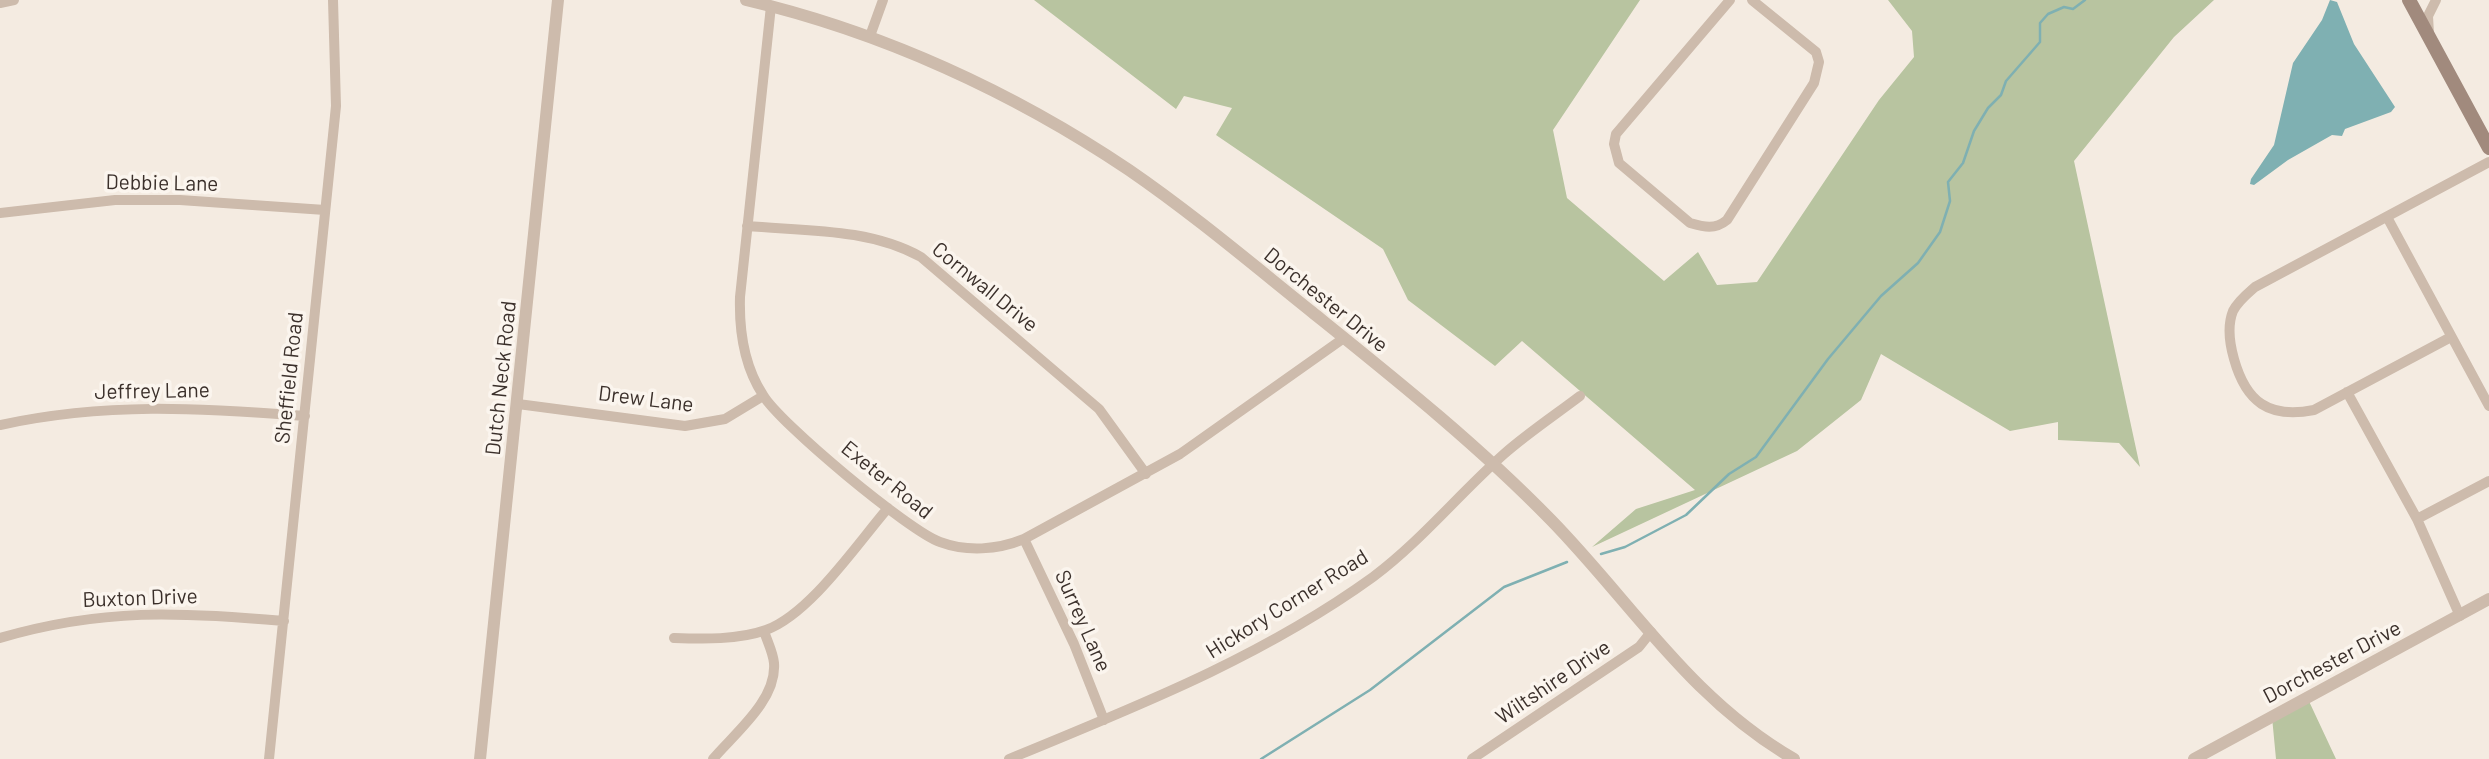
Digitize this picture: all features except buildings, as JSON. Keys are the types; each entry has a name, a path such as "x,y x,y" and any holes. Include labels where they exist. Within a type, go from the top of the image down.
{"main road":[{"path":"2409,0 2489,148"}],"street":[{"path":"0,3 15,0"},
{"name":"Sheffield Road","path":"269,759 336,106 333,0"},
{"name":"Dutch Neck Road","path":"480,759 558,0"},
{"name":"Dorchester Drive","path":"746,0 870,36 986,87 1095,148 1164,195 1344,338 1494,464 1553,522 1651,632 1687,677 1721,709 1794,759"},
{"path":"870,36 883,0"},
{"path":"1730,0 1616,134 1614,144 1619,163 1690,223 1702,227 1721,226 1727,220 1814,83 1819,69 1816,52 1752,0"},
{"path":"2429,37 2428,16 2436,0"},
{"name":"Exeter Road","path":"771,6 747,226 740,330 750,367 763,396 787,423 915,530 959,547 995,547 1024,539 1180,454 1344,338"},
{"path":"2451,337 2314,410 2298,414 2278,412 2248,394 2240,379 2232,351 2230,326 2233,311 2255,287 2489,162"},
{"name":"Debbie Lane","path":"0,213 115,200 180,200 325,209"},
{"path":"2386,217 2489,406"},
{"name":"Cornwall Drive","path":"747,226 871,237 921,257 1099,409 1146,474"},
{"path":"2347,392 2417,519 2460,615"},
{"name":"Drew Lane","path":"518,404 685,426 725,419 763,396"},
{"name":"Hickory Corner Road","path":"1009,759 1162,697 1253,652 1372,577 1427,531 1494,464 1580,396"},
{"name":"Jeffrey Lane","path":"0,425 76,412 163,406 305,416"},
{"path":"2417,519 2489,481"},
{"path":"674,638 701,639 764,631 783,622 806,604 888,508"},
{"name":"Surrey Lane","path":"1024,539 1074,644 1104,720"},
{"name":"Dorchester Drive","path":"2194,759 2489,599"},
{"name":"Buxton Drive","path":"0,638 59,622 129,613 196,613 284,621"},
{"path":"713,759 761,703 771,686 774,664 764,631"},
{"name":"Wiltshire Drive","path":"1472,759 1639,647 1651,632"}],"green space":[{"path":"1034,0 1640,0 1553,130 1567,198 1664,281 1698,252 1717,285 1757,282 1879,100 1914,57 1912,31 1888,0 2214,0 2174,37 2074,161 2140,467 2119,443 2058,440 2058,422 2010,431 1881,354 1861,400 1797,451 1592,547 1636,509 1695,490 1522,341 1495,366 1408,300 1383,249 1216,135 1232,108 1184,96 1176,109"},
{"path":"2307,697 2336,759 2276,759 2272,717"}],"water":[{"path":"2330,0 2337,2 2354,44 2395,107 2391,112 2345,129 2342,136 2332,135 2288,160 2254,185 2250,184 2274,145 2293,63 2322,20"}],"waterway":[{"path":"1601,554 1625,547 1686,515 1729,474 1756,457 1828,359 1881,296 1918,263 1940,232 1950,201 1948,182 1963,163 1974,131 1988,108 2001,95 2006,81 2040,42 2040,23 2048,14 2064,7 2073,9 2085,0"},
{"path":"1261,759 1370,690 1504,587 1567,562"}]}
